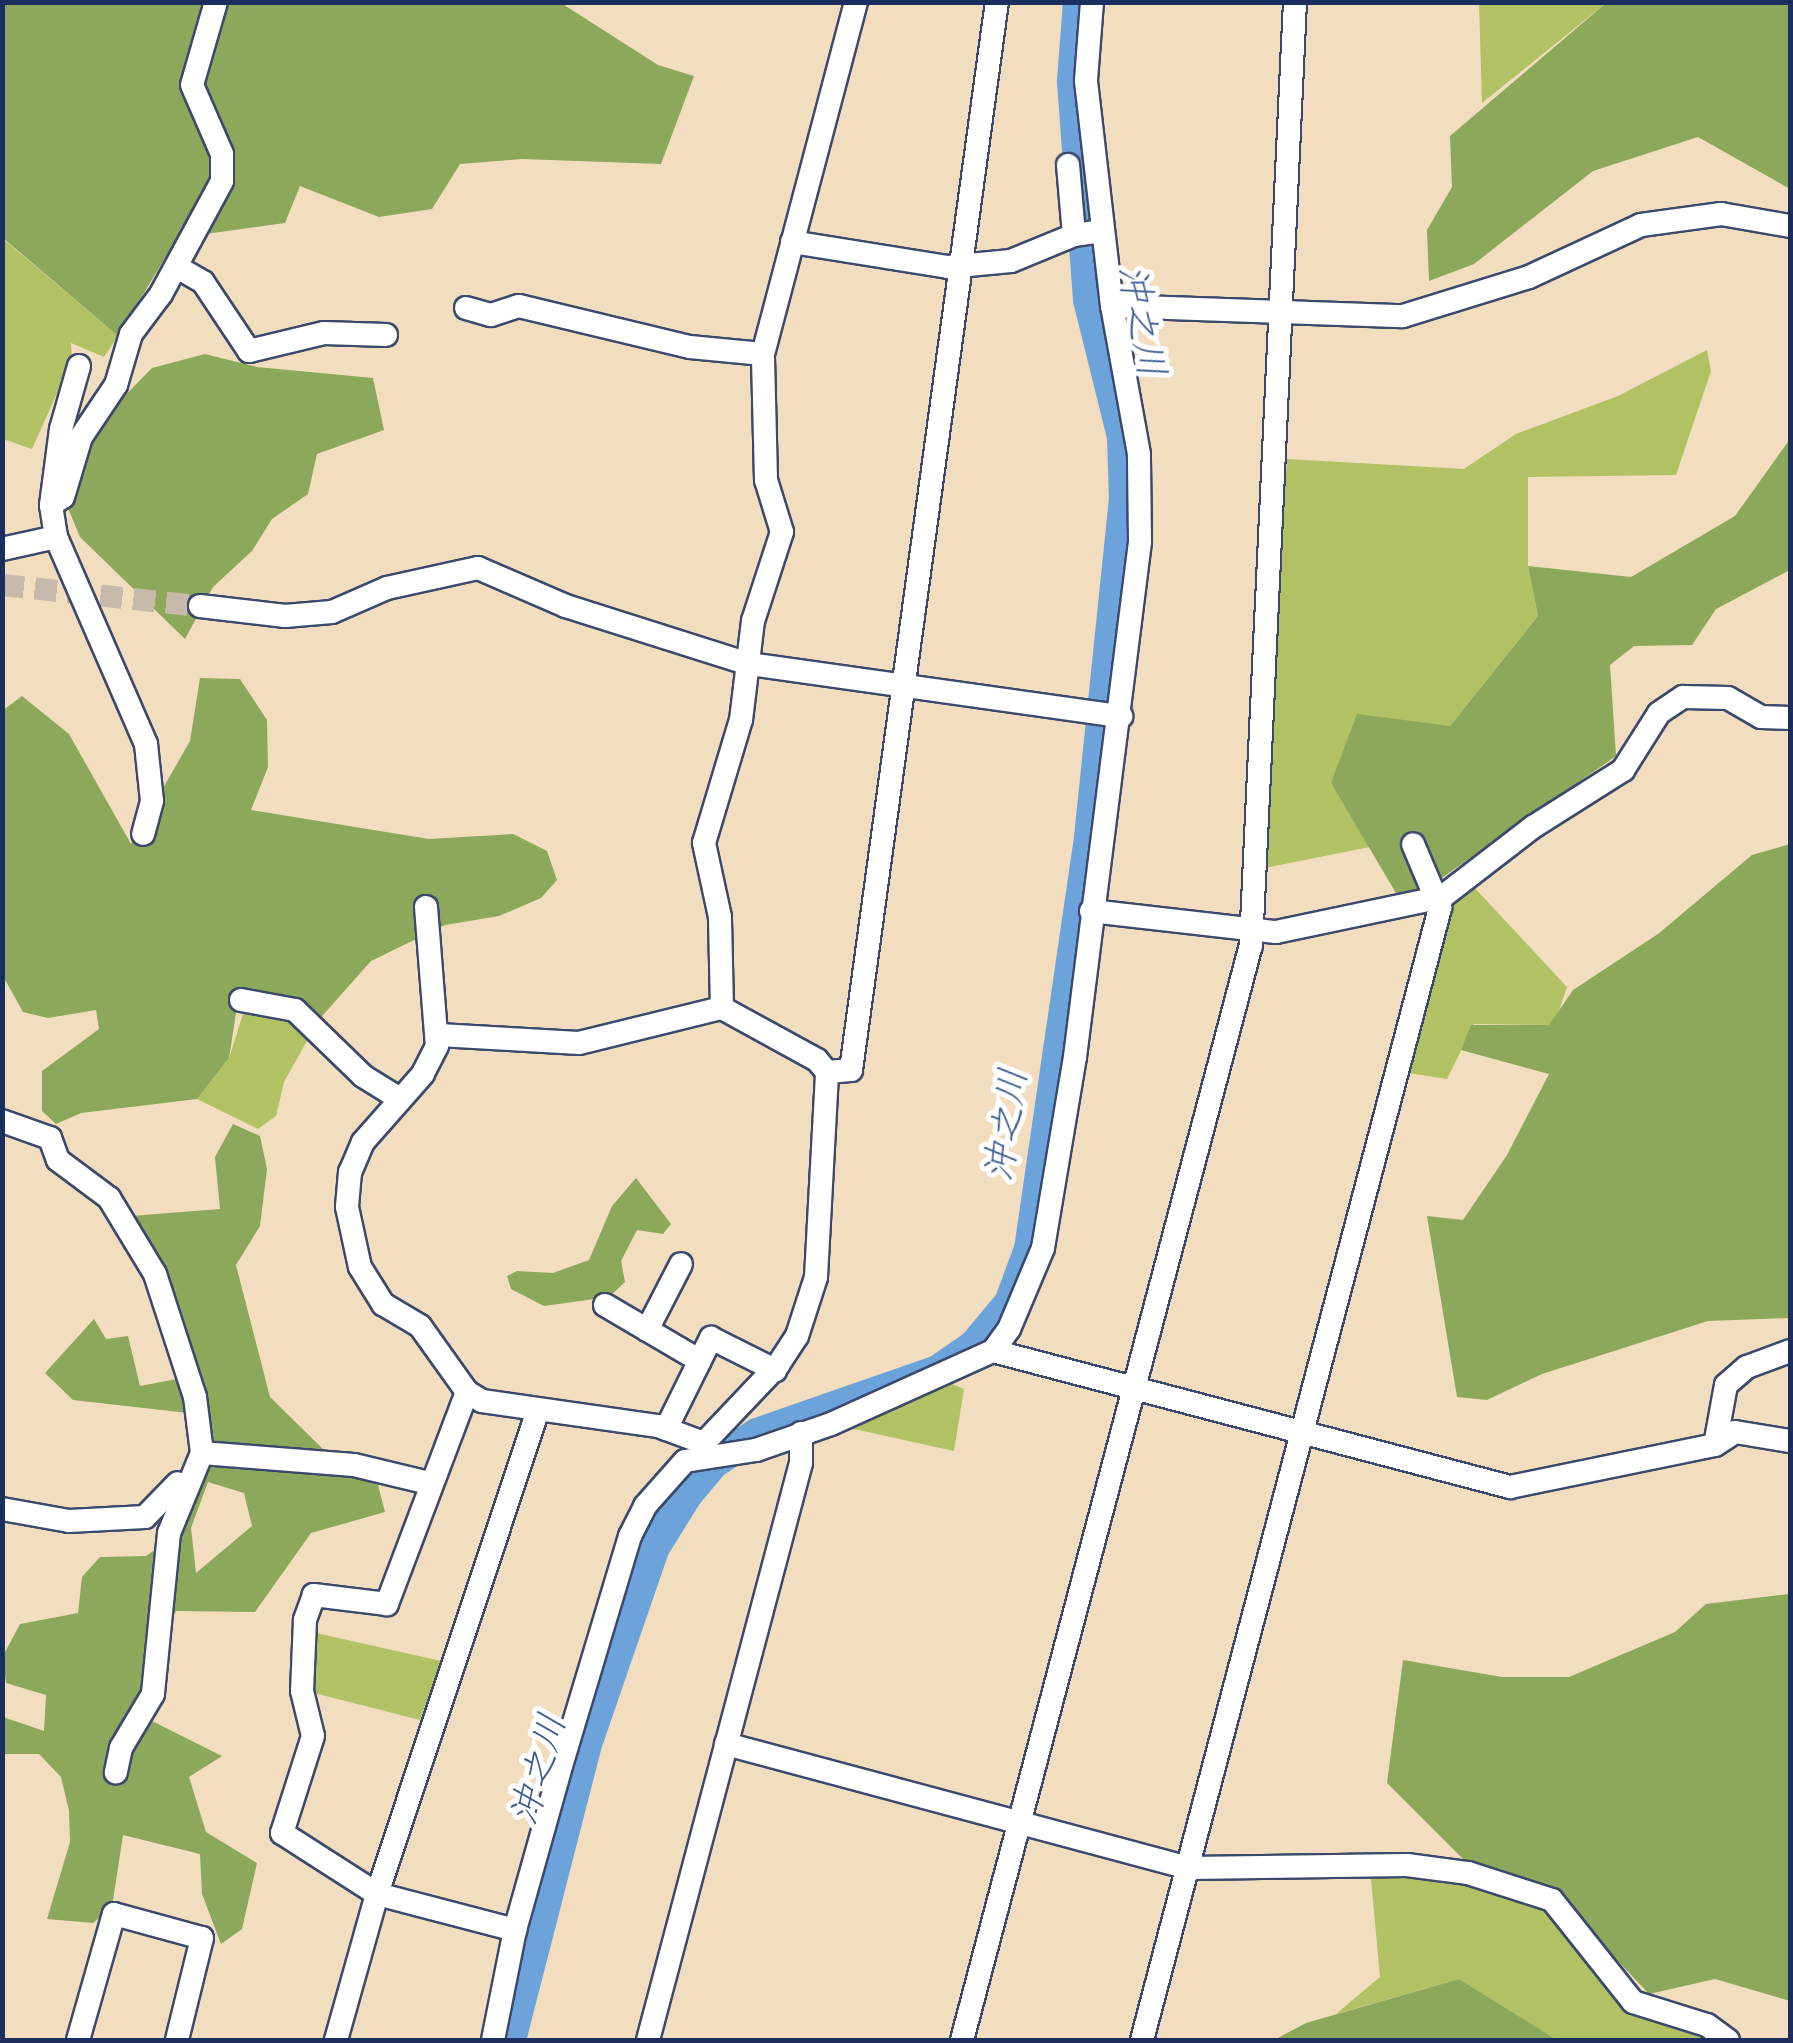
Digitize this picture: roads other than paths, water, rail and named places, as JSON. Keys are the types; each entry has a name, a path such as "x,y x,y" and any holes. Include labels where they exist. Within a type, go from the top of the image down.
{"street":[{"path":"52,505 64,497 81,437 116,385 131,334 177,267 222,181 222,154 192,85 216,2"},
{"path":"722,1008 720,916 704,843 741,720 753,621 782,532 766,480 764,354 856,2"},
{"path":"827,1072 850,1070 997,2"},
{"path":"426,907 438,1035 423,1074 364,1142 350,1172 350,1236 383,1304 420,1326 467,1392 538,1410 666,1429 704,1448 756,1450 992,1351 1010,1329 1043,1248 1075,1056 1090,911 1122,716 1141,492 1134,409 1112,306 1086,80 1092,2"},
{"path":"962,2040 1253,932 1294,2"},
{"path":"1068,165 1074,235"},
{"path":"1112,306 1403,316 1529,276 1622,231 1688,215 1790,226"},
{"path":"792,242 962,265 1037,255 1074,235 1102,231"},
{"path":"177,267 203,282 249,350 324,333 386,335"},
{"path":"466,308 490,314 520,306 690,347 764,354"},
{"path":"79,366 61,429 52,505 56,537 146,744 152,801 142,834"},
{"path":"2,549 56,537"},
{"path":"200,606 285,616 332,612 387,588 478,568 566,606 749,664 1122,716"},
{"path":"1090,911 1253,932 1438,898 1623,770 1659,714 1683,698 1728,698 1760,717 1790,718"},
{"path":"1142,2040 1304,1435 1438,898 1412,844"},
{"path":"241,1000 295,1010 364,1076 400,1099"},
{"path":"438,1035 580,1043 722,1008 817,1060 827,1072 816,1277 796,1336 775,1370 704,1448 662,1484 630,1536 514,1930 492,2040"},
{"path":"2,1121 50,1138 58,1160 109,1198 140,1246 195,1396 198,1461 169,1532 153,1694 121,1748 116,1772"},
{"path":"647,1330 681,1264"},
{"path":"605,1305 700,1361"},
{"path":"666,1429 712,1338 775,1370"},
{"path":"992,1351 1135,1392 1510,1487 1715,1445 1735,1432 1790,1441"},
{"path":"1715,1445 1726,1385 1748,1367 1790,1351"},
{"path":"467,1392 429,1483 387,1604 314,1595 305,1620 302,1691 312,1736 282,1833 377,1894 514,1930"},
{"path":"336,2040 377,1894 538,1410"},
{"path":"648,2040 800,1463 801,1433"},
{"path":"2,1510 80,1522 145,1517 198,1461 354,1465 429,1483"},
{"path":"726,1744 1190,1868 1432,1866 1535,1893 1552,1900 1633,2002 1696,2021 1728,2040"},
{"path":"78,2040 114,1914 202,1938 178,2040"}],"waterway":[{"name":"沖之川","path":"510,2040 585,1747 654,1547 687,1494 713,1463 757,1434 938,1371 974,1346 1010,1303 1030,1249 1089,847 1125,501 1123,437 1089,300 1073,81 1079,2"}],"tunnel":[{"path":"2,585 200,606"}]}
